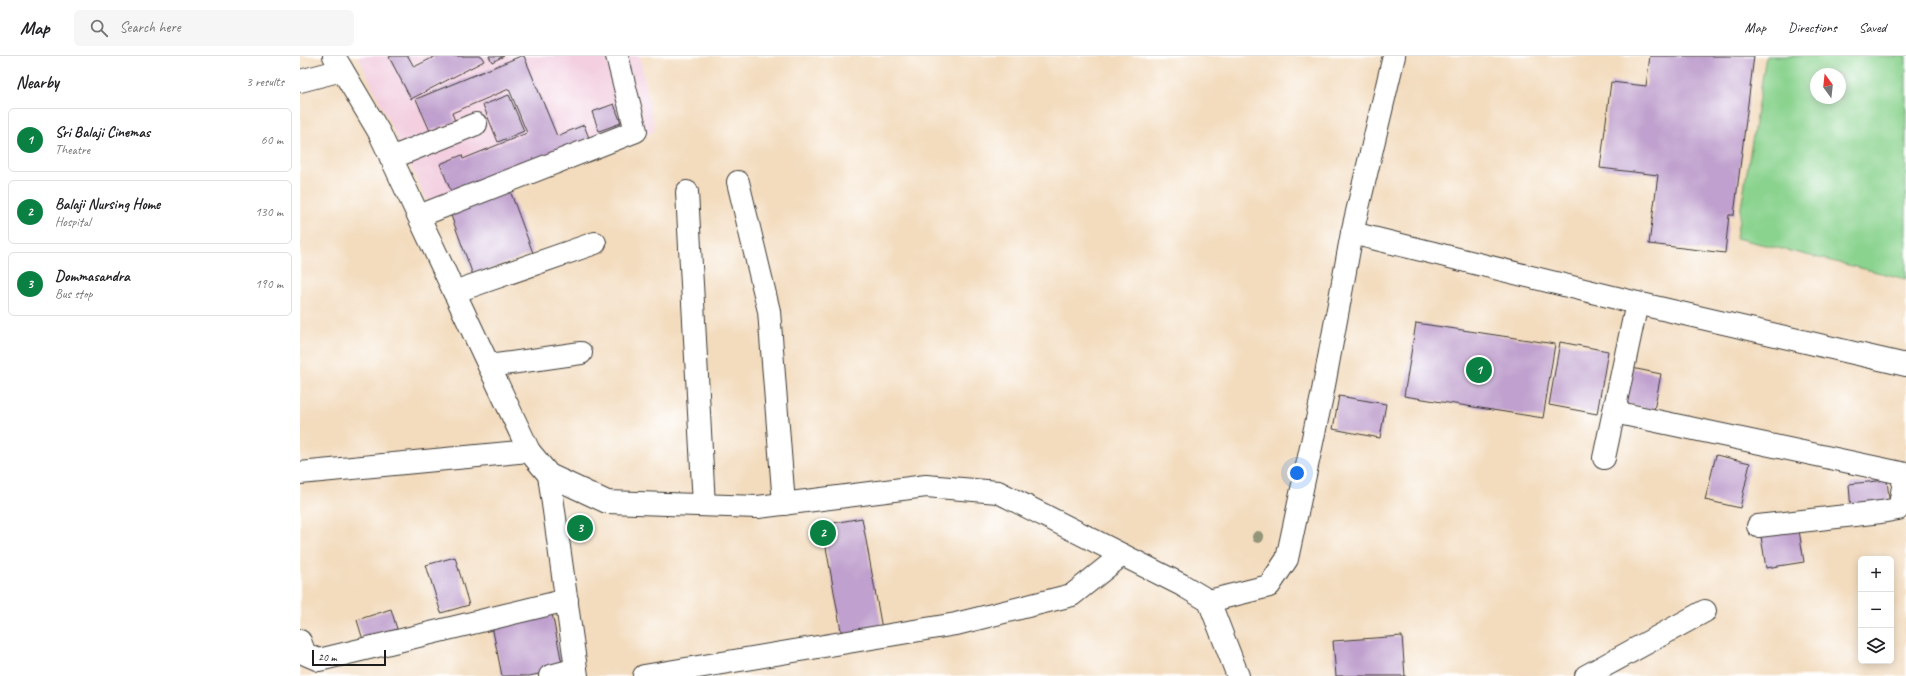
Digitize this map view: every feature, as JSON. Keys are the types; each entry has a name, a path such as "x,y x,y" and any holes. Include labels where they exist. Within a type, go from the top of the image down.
{"street":[{"path":"419,216 636,131 617,56"},
{"path":"1209,601 1269,586 1287,559 1322,396 1352,233 1394,56"},
{"path":"300,80 338,63 379,132 529,451 549,475 608,502 758,507 926,486 998,492 1182,585 1209,601 1238,676"},
{"path":"391,158 476,124"},
{"path":"738,182 769,312 784,504"},
{"path":"687,192 704,505"},
{"path":"1352,233 1637,303 1906,365"},
{"path":"454,292 595,243"},
{"path":"1604,458 1637,303"},
{"path":"489,366 581,353"},
{"path":"1614,412 1905,474 1898,509 1758,526"},
{"path":"300,473 529,451"},
{"path":"549,475 577,672 550,676"},
{"path":"644,676 956,624 1072,595 1122,555"},
{"path":"300,641 305,654 319,660 567,600"},
{"path":"1586,676 1705,611"}],"shaded area":[{"path":"358,56 640,56 655,131 435,218"}],"green space":[{"path":"1766,56 1906,56 1906,279 1736,238"}],"building":[{"path":"408,56 414,67 436,56 481,56 484,61 411,99 389,57"},
{"path":"489,56 504,56 492,62"},
{"path":"524,56 557,136 584,125 589,138 452,194 440,164 462,155 463,159 527,133 509,89 452,113 455,121 430,131 416,99"},
{"path":"1650,56 1754,56 1734,215 1729,215 1725,253 1649,244 1658,175 1600,168 1611,82 1646,86"},
{"path":"509,95 524,131 498,142 483,105"},
{"path":"614,104 621,123 599,131 592,112"},
{"path":"509,188 533,253 473,275 449,210"},
{"path":"1416,323 1555,344 1543,418 1404,396"},
{"path":"1560,342 1608,351 1597,414 1549,405"},
{"path":"1627,367 1661,374 1654,410 1620,403"},
{"path":"1339,396 1386,404 1380,438 1333,429"},
{"path":"1716,455 1750,463 1740,508 1705,500"},
{"path":"1887,480 1890,507 1851,511 1849,484"},
{"path":"862,518 882,629 842,636 822,525"},
{"path":"1798,524 1804,562 1766,568 1760,530"},
{"path":"455,557 469,605 441,613 426,565"},
{"path":"551,608 563,669 529,676 502,676 491,621"},
{"path":"391,609 397,629 363,640 357,620"},
{"path":"1402,636 1405,676 1336,676 1333,641"}],"place":[{"name":"Sri Balaji Cinemas","path":"1479,370"},
{"name":"Dommasandra","path":"580,528"},
{"name":"Balaji Nursing Home","path":"823,533"}]}
